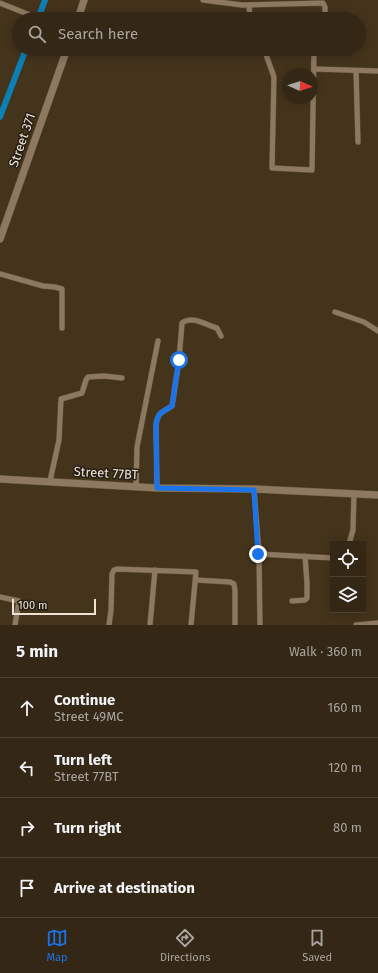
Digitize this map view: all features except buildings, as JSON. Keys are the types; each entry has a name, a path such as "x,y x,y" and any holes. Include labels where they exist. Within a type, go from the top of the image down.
{"street":[{"path":"80,12 84,0"},
{"path":"203,0 242,2 250,5 323,3 325,12"},
{"path":"0,3 21,12"},
{"path":"250,5 250,12"},
{"name":"Street 371","path":"0,239 65,56"},
{"path":"266,56 274,77 272,168 312,170 313,104"},
{"path":"314,56 314,68"},
{"path":"318,69 378,71"},
{"path":"356,71 358,142"},
{"path":"0,274 43,286 62,289 62,328"},
{"path":"334,312 364,322 378,331"},
{"path":"157,488 157,417 160,412 172,406 179,360 182,323 185,321 198,321 217,328 221,336"},
{"path":"136,486 137,447 158,341"},
{"path":"50,481 59,440 61,399 82,393 88,377 104,376 122,378"},
{"name":"Street 77BT","path":"0,479 157,488 354,493 378,495"},
{"path":"254,490 260,625"},
{"path":"351,541 353,530 354,493"},
{"path":"258,554 330,558"},
{"path":"292,601 305,600 307,598 305,556"},
{"path":"109,625 112,574 114,570 118,569 196,572 191,625"},
{"path":"150,625 155,570"},
{"path":"196,580 230,582 234,584 235,625"},
{"path":"0,597 19,600 15,625"},
{"path":"356,625 378,623"}],"waterway":[{"path":"41,12 45,0"},
{"path":"0,117 23,56"}],"route":[{"path":"179,360 172,406 160,412 157,417 157,488 254,490 258,554"}]}
